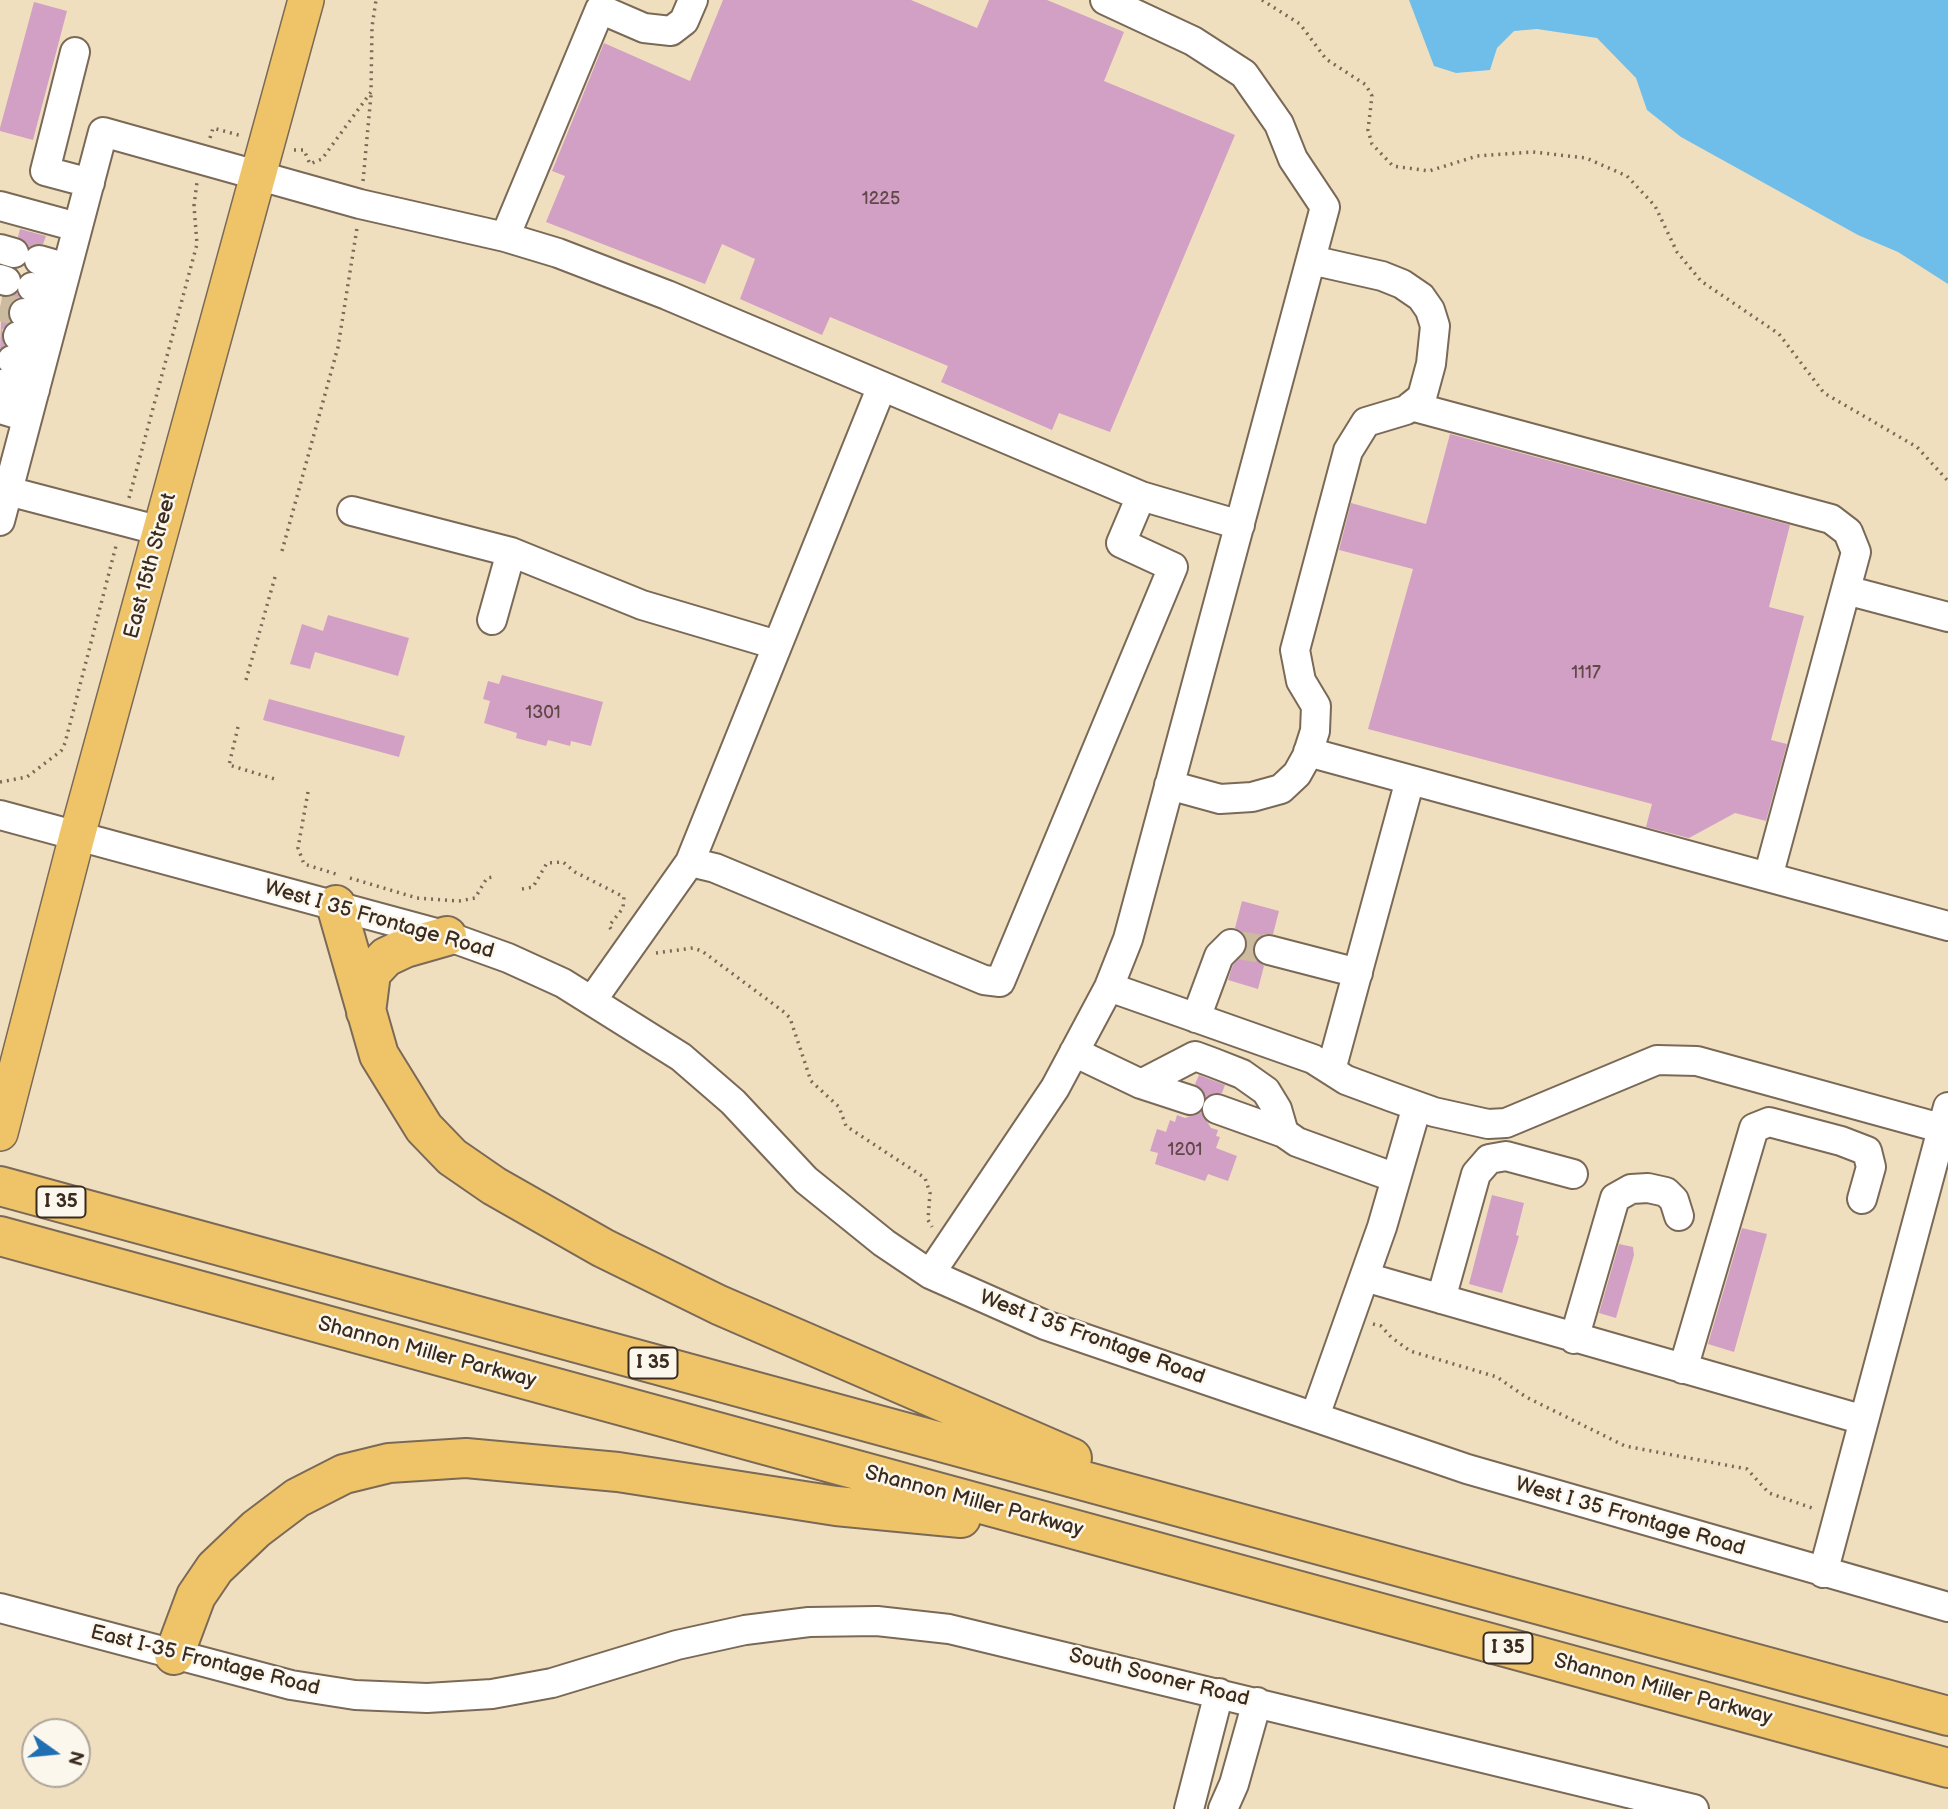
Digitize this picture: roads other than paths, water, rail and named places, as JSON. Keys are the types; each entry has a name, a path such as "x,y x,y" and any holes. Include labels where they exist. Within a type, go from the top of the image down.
{"highway":[{"path":"336,905 379,1055 424,1128 452,1157 494,1186 603,1248 719,1305 878,1371 1185,1509"},
{"path":"366,1017 366,991 372,974 386,957 405,947 447,936"},
{"name":"I 35","path":"0,1186 1948,1716"},
{"name":"Shannon Miller Parkway","path":"0,1236 1948,1768"},
{"path":"174,1655 196,1596 215,1568 256,1529 297,1499 344,1474 389,1463 466,1458 618,1472 836,1506 1067,1528"}],"main road":[{"name":"East 15th Street","path":"4,1118 77,836 306,0"}],"street":[{"path":"505,237 600,9 644,27 671,31 684,21 693,0"},
{"path":"930,1274 1055,1088 1109,987 1128,939 1325,207 1293,159 1279,124 1244,74 1193,41 1105,0"},
{"path":"75,52 45,171 90,183"},
{"path":"161,531 4,494 16,431 50,331 103,132 360,204 505,237 615,274 1141,496 1240,525"},
{"path":"1,210 77,227"},
{"path":"1169,785 1220,799 1252,797 1280,789 1297,774 1315,731 1316,706 1301,681 1295,650 1348,451 1366,422 1411,406 1422,397 1436,344 1430,310 1421,297 1402,284 1311,260"},
{"path":"14,310 50,331"},
{"path":"14,310 50,331"},
{"path":"14,310 50,331"},
{"path":"14,310 16,431"},
{"path":"593,999 690,862 882,386"},
{"path":"1411,406 1832,519 1848,532 1856,552 1769,877"},
{"path":"690,862 715,868 984,981 1000,982 1174,568 1121,543 1141,496"},
{"path":"352,511 511,552 642,605 777,645"},
{"path":"492,621 511,552"},
{"path":"1846,590 1948,617"},
{"path":"1308,752 1769,877 1946,918"},
{"path":"1331,1070 1410,779"},
{"name":"West I 35 Frontage Road","path":"0,815 447,936 508,958 593,999 681,1057 733,1102 806,1180 884,1243 930,1274 1045,1325 1467,1469 1948,1607"},
{"path":"1196,1018 1219,956 1231,944"},
{"path":"1269,950 1357,973"},
{"path":"1109,987 1313,1059 1346,1080 1417,1106 1488,1124 1506,1123 1657,1060 1697,1061 1946,1122 1823,1573"},
{"path":"1074,1052 1140,1084 1190,1100"},
{"path":"1140,1084 1195,1056 1241,1074 1266,1091 1277,1110 1284,1133"},
{"path":"1315,1416 1365,1277 1417,1106"},
{"path":"1217,1109 1396,1178"},
{"path":"1683,1369 1754,1128 1769,1122 1841,1141 1867,1151 1871,1167 1862,1199"},
{"path":"1446,1301 1483,1185 1489,1177 1504,1173 1571,1182"},
{"path":"1574,1339 1615,1198 1631,1189 1648,1188 1666,1192 1674,1200 1679,1216"},
{"path":"1365,1277 1864,1420"},
{"name":"East I-35 Frontage Road","path":"0,1608 291,1685 355,1695 427,1698 492,1694 552,1683 618,1663"},
{"name":"South Sooner Road","path":"618,1663 745,1630 809,1622 877,1621 949,1629 1257,1702 1652,1804 1690,1809"},
{"path":"1189,1809 1219,1693"},
{"path":"1223,1809 1234,1784 1257,1702"}],"water":[{"path":"1409,0 1948,0 1948,284 1898,252 1858,235 1681,137 1647,110 1636,78 1597,38 1537,29 1514,31 1497,48 1490,70 1456,73 1434,66"}],"tunnel":[{"path":"0,307 24,313"},
{"path":"1231,944 1269,950"}]}
